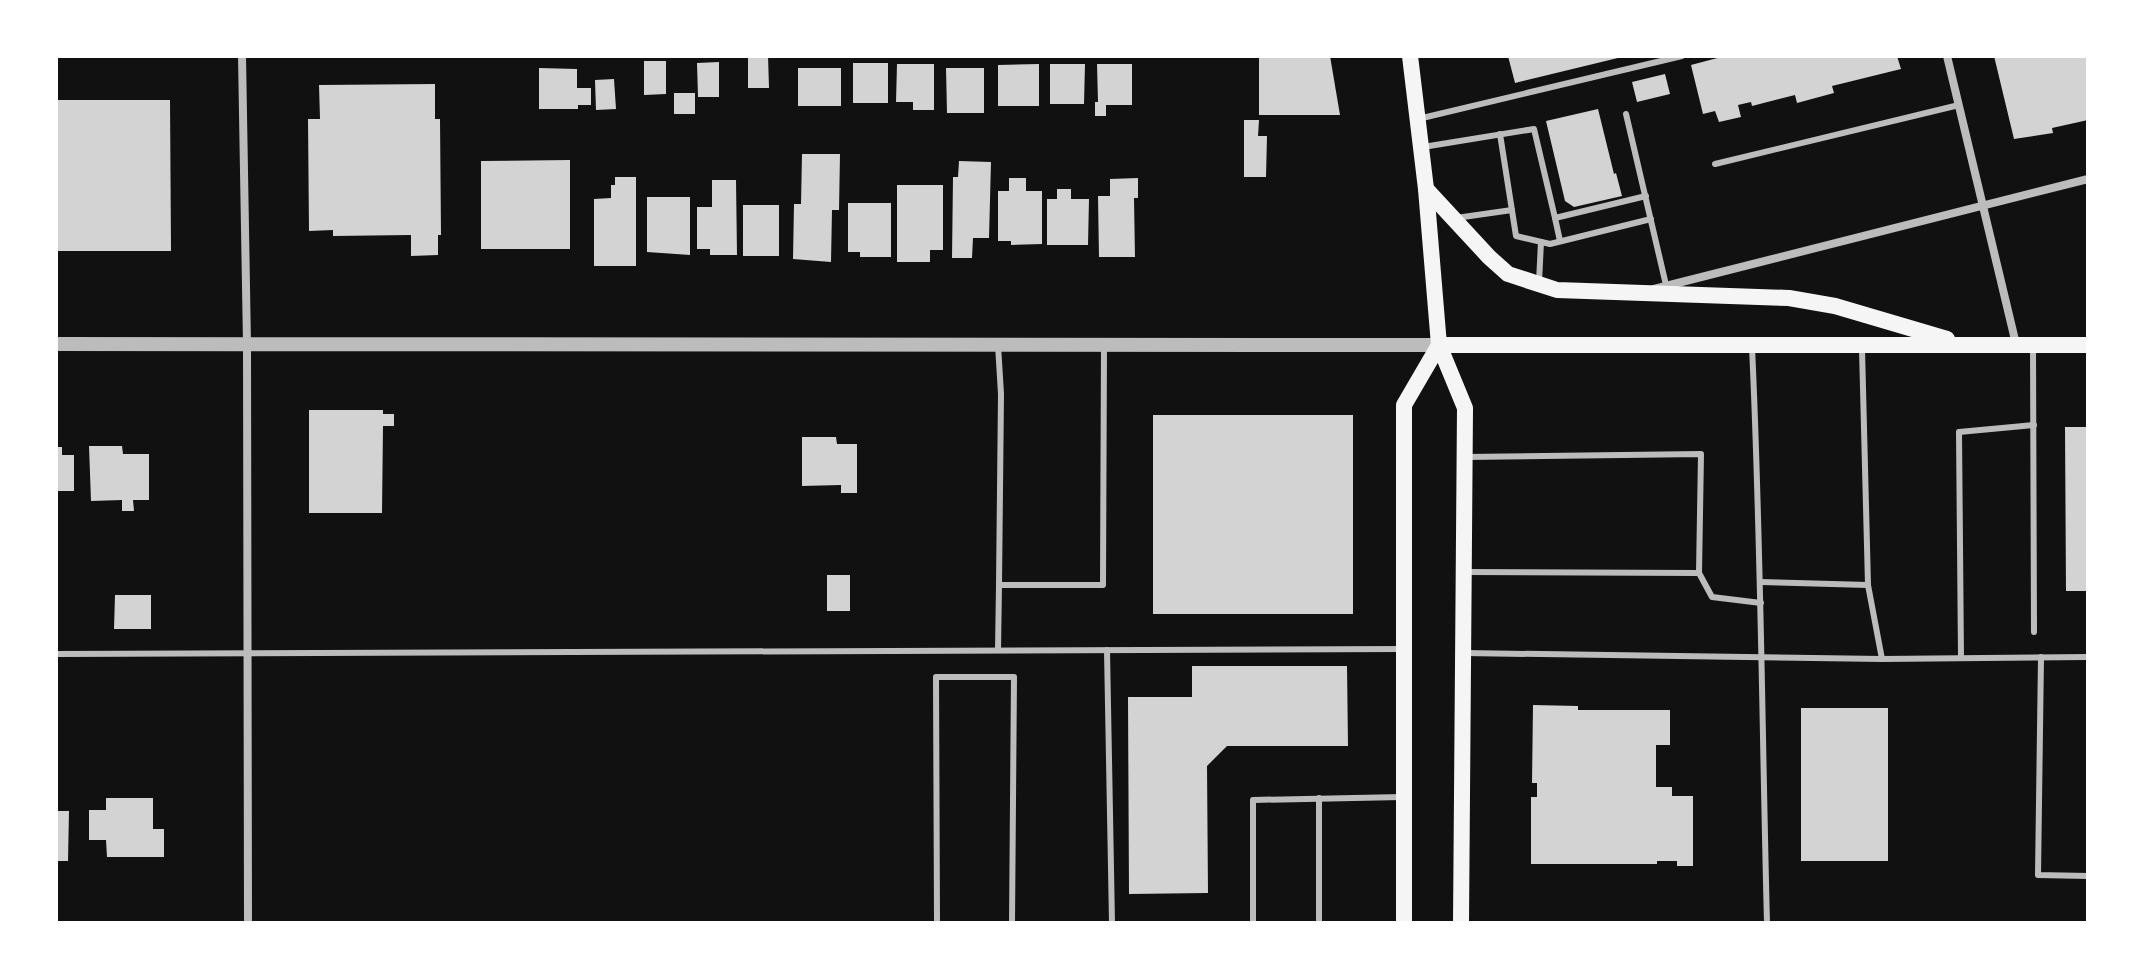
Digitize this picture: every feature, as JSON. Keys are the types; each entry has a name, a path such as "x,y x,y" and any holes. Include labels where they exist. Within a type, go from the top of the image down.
{"main road":[{"path":"1410,56 1426,189 1439,345 1465,408 1461,923"},
{"path":"1426,189 1508,274 1539,285 1557,290 1746,295 1804,301 1835,306 1968,346"},
{"path":"1439,345 2088,345"},
{"path":"1404,923 1404,405 1439,345"}],"street":[{"path":"242,56 247,344 248,923"},
{"path":"1947,56 1983,204 2025,345"},
{"path":"1642,292 2088,179"},
{"path":"56,344 1439,345"}],"lane":[{"path":"1418,119 1682,56"},
{"path":"1715,164 1959,105"},
{"path":"1626,114 1666,285"},
{"path":"1421,148 1534,129 1560,241"},
{"path":"1500,134 1516,236 1550,244 1651,219"},
{"path":"1555,218 1646,196"},
{"path":"1455,218 1512,210"},
{"path":"1539,285 1541,242"},
{"path":"998,345 1001,394 998,650"},
{"path":"999,585 1103,585 1104,345"},
{"path":"1752,345 1767,923"},
{"path":"1862,345 1868,585 1882,659"},
{"path":"2025,345 2034,425 2034,632"},
{"path":"1961,658 1959,432 2034,425"},
{"path":"1465,457 1701,454 1699,573 1712,597 1761,603"},
{"path":"1465,572 1699,573"},
{"path":"1760,582 1868,585"},
{"path":"56,654 1405,649"},
{"path":"1107,650 1112,923"},
{"path":"1464,653 1882,659 2088,657"},
{"path":"2041,657 2038,875 2088,876"},
{"path":"937,923 936,677 1014,677 1012,923"},
{"path":"1253,923 1253,800 1405,797"},
{"path":"1319,798 1319,923"}],"building":[{"path":"748,56 768,56 769,88 748,88"},
{"path":"1259,56 1330,56 1340,115 1259,115"},
{"path":"1508,56 1622,56 1622,57 1515,83"},
{"path":"1725,56 1897,56 1901,69 1832,86 1834,93 1797,103 1795,95 1752,106 1751,102 1738,105 1741,117 1719,122 1715,111 1703,114 1691,65"},
{"path":"1994,56 2088,56 2088,120 2052,128 2053,133 2014,139"},
{"path":"644,61 666,61 666,94 644,95"},
{"path":"719,62 719,97 698,97 697,63"},
{"path":"853,63 888,63 888,103 853,103"},
{"path":"897,64 934,64 934,110 913,110 913,102 896,102"},
{"path":"1039,64 1039,106 998,106 998,65"},
{"path":"1050,64 1085,64 1084,104 1050,104"},
{"path":"1097,64 1132,64 1132,105 1106,105 1106,116 1095,116 1095,102 1098,102"},
{"path":"539,68 577,69 577,88 591,88 591,105 578,105 578,109 539,109"},
{"path":"798,68 841,68 841,106 798,106"},
{"path":"946,68 984,68 984,113 947,113"},
{"path":"1665,74 1670,94 1637,102 1632,82"},
{"path":"614,79 616,109 596,110 595,80"},
{"path":"435,84 435,119 440,119 441,235 438,235 438,255 411,256 411,235 333,236 333,230 309,231 308,119 320,119 319,85"},
{"path":"674,93 695,93 695,114 674,114"},
{"path":"56,100 170,100 171,251 56,251"},
{"path":"1598,109 1622,196 1574,207 1565,201 1546,121"},
{"path":"1244,120 1259,120 1258,136 1267,136 1266,177 1244,177"},
{"path":"802,154 840,154 839,210 832,210 831,262 793,259 794,204 801,204"},
{"path":"570,160 570,249 481,249 481,161"},
{"path":"959,161 991,162 989,238 973,238 972,258 952,258 953,177 958,177"},
{"path":"615,177 636,177 636,266 594,266 594,199 611,198 611,185 615,185"},
{"path":"1009,178 1026,178 1026,191 1042,191 1042,244 1011,245 1011,241 998,241 998,191 1009,191"},
{"path":"1138,178 1138,198 1134,198 1135,257 1099,257 1098,196 1110,196 1110,179"},
{"path":"712,180 736,180 737,255 710,255 710,249 697,249 697,207 712,207"},
{"path":"897,185 943,185 943,250 930,250 930,262 897,262"},
{"path":"1057,189 1071,189 1071,199 1089,199 1088,245 1047,245 1047,199 1057,199"},
{"path":"647,197 690,197 690,255 647,252"},
{"path":"848,203 891,203 891,257 860,257 860,252 848,252"},
{"path":"743,205 779,205 779,256 743,256"},
{"path":"309,410 383,410 383,414 394,414 394,426 383,426 382,513 309,513"},
{"path":"1153,415 1353,415 1353,614 1153,614"},
{"path":"2065,427 2088,427 2088,591 2066,591"},
{"path":"802,437 836,437 837,444 857,444 857,493 841,493 841,485 802,486"},
{"path":"89,446 122,446 123,454 149,454 149,500 133,500 134,511 122,511 122,500 91,501"},
{"path":"56,447 62,447 62,455 74,455 74,491 56,491"},
{"path":"827,575 850,575 850,611 827,611"},
{"path":"115,595 151,595 151,629 114,629"},
{"path":"1192,666 1347,666 1348,746 1227,746 1207,766 1208,893 1129,894 1128,697 1192,697"},
{"path":"1533,705 1578,706 1578,710 1670,710 1670,745 1656,745 1656,787 1672,787 1672,796 1693,796 1693,866 1677,866 1677,861 1657,861 1657,864 1531,864 1531,797 1537,797 1537,783 1532,783"},
{"path":"1801,708 1888,708 1888,861 1801,861"},
{"path":"106,798 153,798 153,829 164,829 164,857 107,857 106,840 89,840 89,810 106,810"},
{"path":"56,811 69,811 68,861 56,861"}]}
